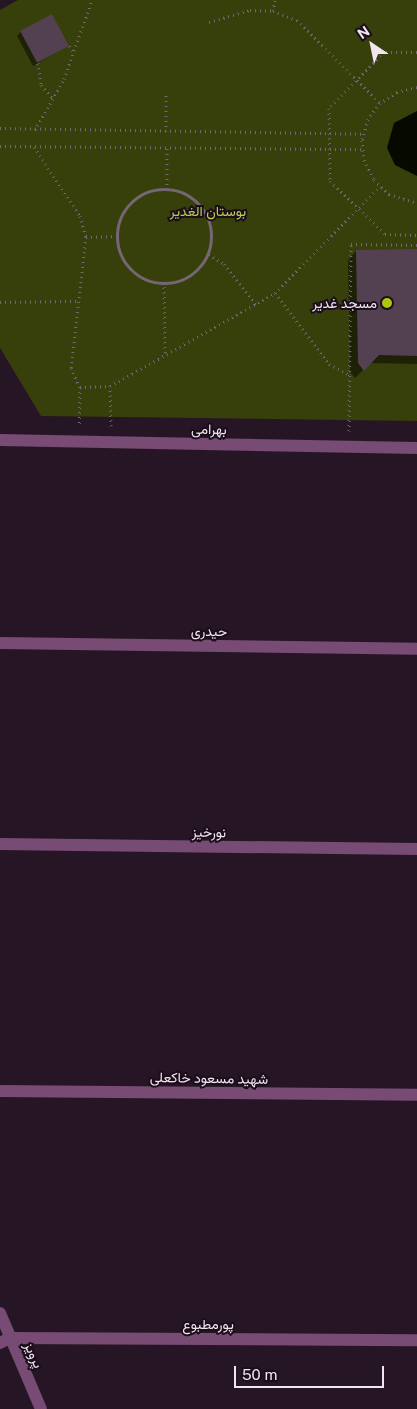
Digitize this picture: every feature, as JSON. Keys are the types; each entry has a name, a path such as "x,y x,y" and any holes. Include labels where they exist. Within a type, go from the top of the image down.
{"street":[{"name":"بهرامی","path":"0,440 417,448"},
{"name":"حیدری","path":"0,643 417,649"},
{"name":"نورخیز","path":"0,844 417,850"},
{"name":"شهید مسعود خاکعلی","path":"0,1091 417,1095"},
{"name":"پرویز","path":"0,1313 5,1340 42,1409"},
{"name":"پورمطبوع","path":"5,1340 417,1340"}],"path":[{"path":"34,130 53,99 74,52 92,0"},
{"path":"273,11 275,0"},
{"path":"209,22 250,10 273,11 297,20 380,103"},
{"path":"69,46 74,52"},
{"path":"417,52 384,52 329,108 330,181 385,234 417,235"},
{"path":"38,63 41,85 53,99"},
{"path":"417,87 397,92 380,103 364,134 363,149 364,160 380,186 388,194 417,203"},
{"path":"166,94 166,131"},
{"path":"0,128 364,134"},
{"path":"0,146 363,149"},
{"path":"34,147 77,210 86,237 77,301 71,368 80,387 79,441"},
{"path":"167,148 167,189"},
{"path":"80,387 110,386 165,353 256,305 275,292 380,186"},
{"path":"167,189 194,200 204,210 210,224 209,254 191,276 164,282 136,275 126,264 117,236 126,208 152,191 167,189"},
{"path":"86,237 117,236"},
{"path":"348,446 350,244 417,245"},
{"path":"209,254 224,264 256,305"},
{"path":"164,282 165,353"},
{"path":"275,292 329,364 350,375"},
{"path":"0,302 77,301"},
{"path":"110,386 112,442"}],"green space":[{"name":"بوستان الغدیر","path":"18,0 417,0 417,421 41,416 0,348 0,10"}],"shaded area":[{"path":"417,111 417,176 395,165 387,148 394,123"}],"building":[{"path":"52,14 69,46 37,63 20,31"},
{"name":"مسجد غدیر","path":"417,249 417,356 379,355 364,371 358,363 356,250"}],"place":[{"name":"مسجد غدیر","path":"387,303"}]}
